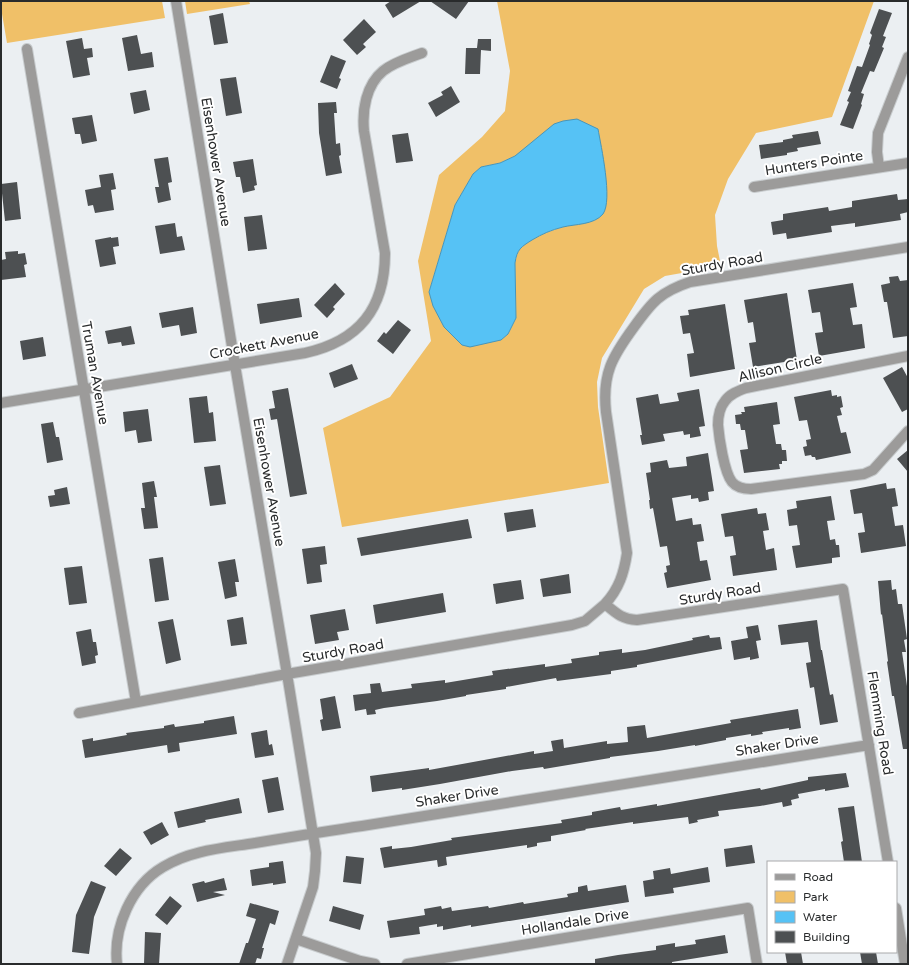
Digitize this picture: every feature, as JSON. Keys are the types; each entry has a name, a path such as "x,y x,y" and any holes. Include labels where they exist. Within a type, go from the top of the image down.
{"street":[{"name":"Eisenhower Avenue","path":"176,1 313,833 316,859 313,887 287,964"},
{"name":"Truman Avenue","path":"27,49 136,702"},
{"name":"Crockett Avenue","path":"1,403 320,350 335,344 348,336 369,315 377,300 383,283 385,269 386,253 364,131 363,119 368,95 374,83 384,71 422,52"},
{"name":"Hunters Pointe","path":"879,167 877,152 878,133 908,57"},
{"name":"Hunters Pointe","path":"754,187 908,162"},
{"name":"Sturdy Road","path":"79,713 287,674 578,624 591,618 613,595 620,583 628,553 606,412 606,380 611,363 619,348 649,307 660,295 674,287 690,282 908,247"},
{"name":"Allison Circle","path":"908,356 753,386 738,391 725,401 721,408 718,424 725,468 728,476 738,487 751,489 864,474 873,470 908,431"},
{"name":"Sturdy Road","path":"605,604 626,619 637,620 843,589"},
{"name":"Flemming Road","path":"843,589 888,861"},
{"name":"Shaker Drive","path":"118,964 118,939 123,916 134,896 147,880 162,868 182,857 202,852 313,833 869,745"},
{"name":"Hollandale Drive","path":"407,964 748,908 757,964"},
{"path":"897,914 905,964"},
{"path":"296,939 360,961 375,964"}],"green space":[{"path":"1,1 162,1 165,18 7,43"},
{"path":"185,1 249,1 250,4 187,14"},
{"path":"497,1 874,1 832,117 756,133 728,179 715,215 717,246 721,266 665,276 644,289 602,358 597,382 598,407 609,483 342,527 323,428 390,397 431,341 418,261 439,175 482,137 505,111 510,71","holes":["515,156 563,227 534,238 520,248 515,263 516,318 508,334 501,340 429,292 455,205 473,174 481,167 500,163"]}],"water":[{"path":"577,119 598,129 607,185 606,207 603,214 599,218 584,224 554,229 522,247 518,251 515,263 516,318 508,334 501,340 470,347 462,345 444,327 433,306 429,292 455,205 473,174 481,167 500,163 515,156 554,124"}],"building":[{"path":"391,1 421,1 393,18 385,5"},
{"path":"430,1 469,1 456,19"},
{"path":"879,9 892,13 883,36 886,37 882,47 884,48 874,72 870,71 861,93 864,94 862,105 853,129 840,125 849,102 847,101 851,92 848,91 857,66 862,67 870,45 872,35 870,33"},
{"path":"223,13 228,43 214,45 209,16"},
{"path":"364,19 376,32 363,44 366,47 357,55 343,40"},
{"path":"137,35 141,54 152,52 154,67 128,71 122,38"},
{"path":"82,38 84,49 92,48 93,57 87,58 90,75 73,78 66,41"},
{"path":"478,39 491,39 491,51 481,50 480,74 465,74 466,48 477,48"},
{"path":"331,55 346,61 339,78 341,79 337,89 320,82"},
{"path":"236,77 242,113 226,116 220,79"},
{"path":"451,86 460,102 436,117 428,103 443,95 441,92"},
{"path":"146,90 150,110 134,114 130,93"},
{"path":"336,102 337,113 334,113 336,144 340,143 341,155 339,156 342,173 326,176 319,133 318,103"},
{"path":"92,115 97,141 82,144 80,134 75,134 72,118"},
{"path":"818,131 821,144 797,148 798,151 787,153 787,155 761,159 759,145 783,142 783,140 793,138 792,135"},
{"path":"408,133 413,161 396,163 392,135"},
{"path":"168,157 172,182 168,183 171,200 158,203 155,187 159,187 154,159"},
{"path":"253,159 257,185 254,186 255,190 243,193 240,177 236,177 233,162"},
{"path":"113,173 116,189 111,190 114,210 95,213 93,205 88,206 85,190 101,187 99,175"},
{"path":"17,182 21,219 5,221 1,184"},
{"path":"897,194 898,200 908,199 908,212 900,214 901,220 855,227 855,223 831,226 832,232 787,239 786,233 773,235 771,222 783,220 783,214 828,207 829,211 852,207 852,201"},
{"path":"262,215 267,249 248,251 244,217"},
{"path":"175,223 177,237 182,236 185,250 160,254 155,226"},
{"path":"118,237 119,246 113,247 116,264 100,267 95,240"},
{"path":"18,251 18,254 25,253 27,264 24,265 26,277 1,280 1,260 6,259 5,252"},
{"path":"898,276 900,281 908,280 908,336 893,338 887,302 884,302 881,285 890,283 889,277"},
{"path":"335,283 345,294 333,307 335,309 327,318 314,305"},
{"path":"853,283 857,307 850,308 853,325 862,324 865,348 819,356 815,333 823,332 820,312 812,313 808,290"},
{"path":"787,293 797,360 753,367 749,343 756,342 753,322 748,323 744,300"},
{"path":"299,298 302,317 260,324 257,304"},
{"path":"725,304 735,369 690,377 687,354 694,353 690,333 683,334 680,316 689,315 688,310"},
{"path":"193,307 197,333 181,336 179,325 162,328 159,313"},
{"path":"398,320 411,330 393,354 377,341 384,332 386,334"},
{"path":"131,326 135,344 122,346 121,342 108,344 105,331"},
{"path":"43,337 46,356 23,360 20,341"},
{"path":"352,364 358,379 334,388 329,373"},
{"path":"902,367 908,378 908,409 902,412 883,378"},
{"path":"288,388 307,494 290,497 277,419 271,420 269,409 275,408 272,391"},
{"path":"699,389 705,426 699,427 701,436 690,438 690,434 684,435 683,431 663,434 665,441 642,445 640,435 642,435 636,398 658,394 660,404 679,401 677,393"},
{"path":"831,390 832,396 841,396 843,407 840,408 842,415 837,416 841,433 846,432 851,453 816,460 815,457 812,457 811,455 805,456 803,447 807,446 806,440 811,439 807,420 799,421 794,397"},
{"path":"207,396 209,413 213,412 216,441 194,443 189,398"},
{"path":"777,402 780,424 773,425 776,444 781,444 782,450 786,450 787,461 782,461 782,464 779,464 780,469 744,473 740,450 748,449 745,430 741,430 740,424 736,424 735,415 745,412 744,407"},
{"path":"148,409 152,441 138,443 136,430 125,432 123,412"},
{"path":"53,422 56,437 59,437 63,460 47,463 41,424"},
{"path":"908,450 908,472 897,459"},
{"path":"708,453 714,491 708,492 709,500 699,502 698,498 691,499 691,495 672,498 676,521 692,518 693,525 701,524 704,541 697,542 700,561 707,560 711,580 667,588 664,573 667,572 666,566 670,565 667,546 660,547 653,508 650,509 646,473 651,472 650,463 667,460 669,468 687,466 686,457"},
{"path":"220,465 226,504 210,506 204,467"},
{"path":"154,481 157,497 154,497 158,528 144,529 141,508 145,508 142,483"},
{"path":"886,483 887,489 895,488 898,506 892,507 895,526 903,525 906,546 861,553 858,533 865,532 862,513 854,514 850,490"},
{"path":"67,487 70,504 50,507 48,496 55,495 54,490"},
{"path":"831,496 835,520 827,521 830,540 835,539 836,545 839,545 840,557 832,558 832,563 796,568 792,546 800,545 797,525 789,526 787,510 797,508 796,501"},
{"path":"757,508 758,514 766,513 769,530 763,531 766,550 774,548 777,570 733,576 730,556 736,555 733,536 725,537 721,514"},
{"path":"533,509 536,527 507,532 504,513"},
{"path":"468,519 472,538 361,556 357,538"},
{"path":"325,546 327,564 320,565 322,582 307,584 302,549"},
{"path":"163,557 169,600 155,602 149,559"},
{"path":"235,559 239,582 235,582 237,596 225,599 218,562"},
{"path":"82,566 87,603 69,605 64,568"},
{"path":"569,574 571,593 543,597 540,579"},
{"path":"521,580 524,599 496,604 493,584"},
{"path":"891,580 892,590 896,589 898,604 902,604 907,639 904,640 906,652 902,652 908,693 908,749 903,749 894,696 892,696 882,614 881,615 878,581"},
{"path":"443,593 446,612 376,624 373,605"},
{"path":"345,609 349,630 337,632 339,640 315,644 310,615"},
{"path":"243,617 247,644 231,646 227,620"},
{"path":"173,619 181,660 166,664 158,622"},
{"path":"817,620 830,695 833,694 838,722 820,725 814,687 810,688 806,663 811,662 808,642 781,645 778,625"},
{"path":"758,625 761,640 756,641 759,658 750,660 750,657 734,660 731,641 748,638 746,627"},
{"path":"91,629 93,642 96,642 98,655 95,656 96,663 82,666 76,632"},
{"path":"709,635 710,638 720,637 722,649 637,665 637,667 611,671 611,674 557,681 556,678 466,696 384,708 375,710 376,714 367,715 366,709 355,711 353,695 371,693 370,684 380,683 382,692 412,688 411,684 445,680 445,683 493,675 492,671 545,664 545,667 572,663 571,659 599,655 599,652 622,649 622,653 645,650 693,640 692,638"},
{"path":"335,696 341,728 322,731 320,720 323,719 320,699"},
{"path":"798,709 801,728 789,730 789,728 762,732 763,734 751,736 751,734 726,738 726,740 695,746 610,757 544,769 543,767 512,771 402,790 402,788 372,792 370,776 429,768 429,770 534,751 534,754 553,751 551,741 563,739 564,748 607,741 607,744 628,742 627,727 645,725 647,738 731,723 730,720"},
{"path":"234,716 237,734 179,743 180,751 168,753 167,745 85,758 82,740 93,738 93,741 127,735 126,733 164,728 164,726 174,724 175,727 204,723 204,721"},
{"path":"267,730 269,745 272,744 274,755 255,758 251,733"},
{"path":"846,773 849,787 825,791 825,789 798,794 799,798 791,800 792,805 783,807 782,802 718,811 719,816 697,820 698,822 689,824 688,817 633,824 633,822 585,829 586,830 551,836 551,841 537,843 537,846 527,848 527,845 446,857 447,865 438,867 437,860 384,868 380,848 392,846 392,849 411,847 452,840 451,838 562,823 561,820 592,815 592,812 620,807 621,810 657,804 657,806 760,788 761,790 808,780 808,777"},
{"path":"278,777 284,810 268,813 262,780"},
{"path":"239,798 242,813 205,820 206,822 178,828 174,812"},
{"path":"854,806 862,861 844,861 841,842 843,841 838,808"},
{"path":"162,822 169,835 151,845 143,832"},
{"path":"752,845 755,863 726,867 724,849"},
{"path":"120,848 132,858 116,876 104,866"},
{"path":"346,856 364,858 361,884 343,882"},
{"path":"283,861 286,883 252,886 250,870 269,867 269,863"},
{"path":"708,867 710,882 673,888 674,893 645,897 643,881 654,879 653,871 670,868 671,874"},
{"path":"224,878 227,890 213,892 225,895 197,902 192,884 204,881 205,883"},
{"path":"91,881 106,887 94,917 89,954 72,952 76,915"},
{"path":"587,885 588,891 626,885 629,902 471,927 471,925 443,930 443,926 437,927 437,924 419,927 420,934 390,938 387,921 425,915 424,909 441,906 442,909 451,907 452,911 488,906 489,908 523,902 524,904 568,897 567,894 578,892 578,887"},
{"path":"170,896 182,906 167,925 155,915"},
{"path":"250,903 279,911 275,925 270,923 262,948 264,948 261,959 257,958 255,964 239,964 256,919 246,916"},
{"path":"333,906 364,915 360,930 329,921"},
{"path":"145,932 161,933 159,964 144,964"},
{"path":"725,935 728,953 672,962 672,964 595,964 595,959 656,950 656,946 675,943 675,947 696,944 695,940"},
{"path":"785,953 801,953 803,964 787,964"},
{"path":"860,953 876,953 878,964 862,964"}]}
